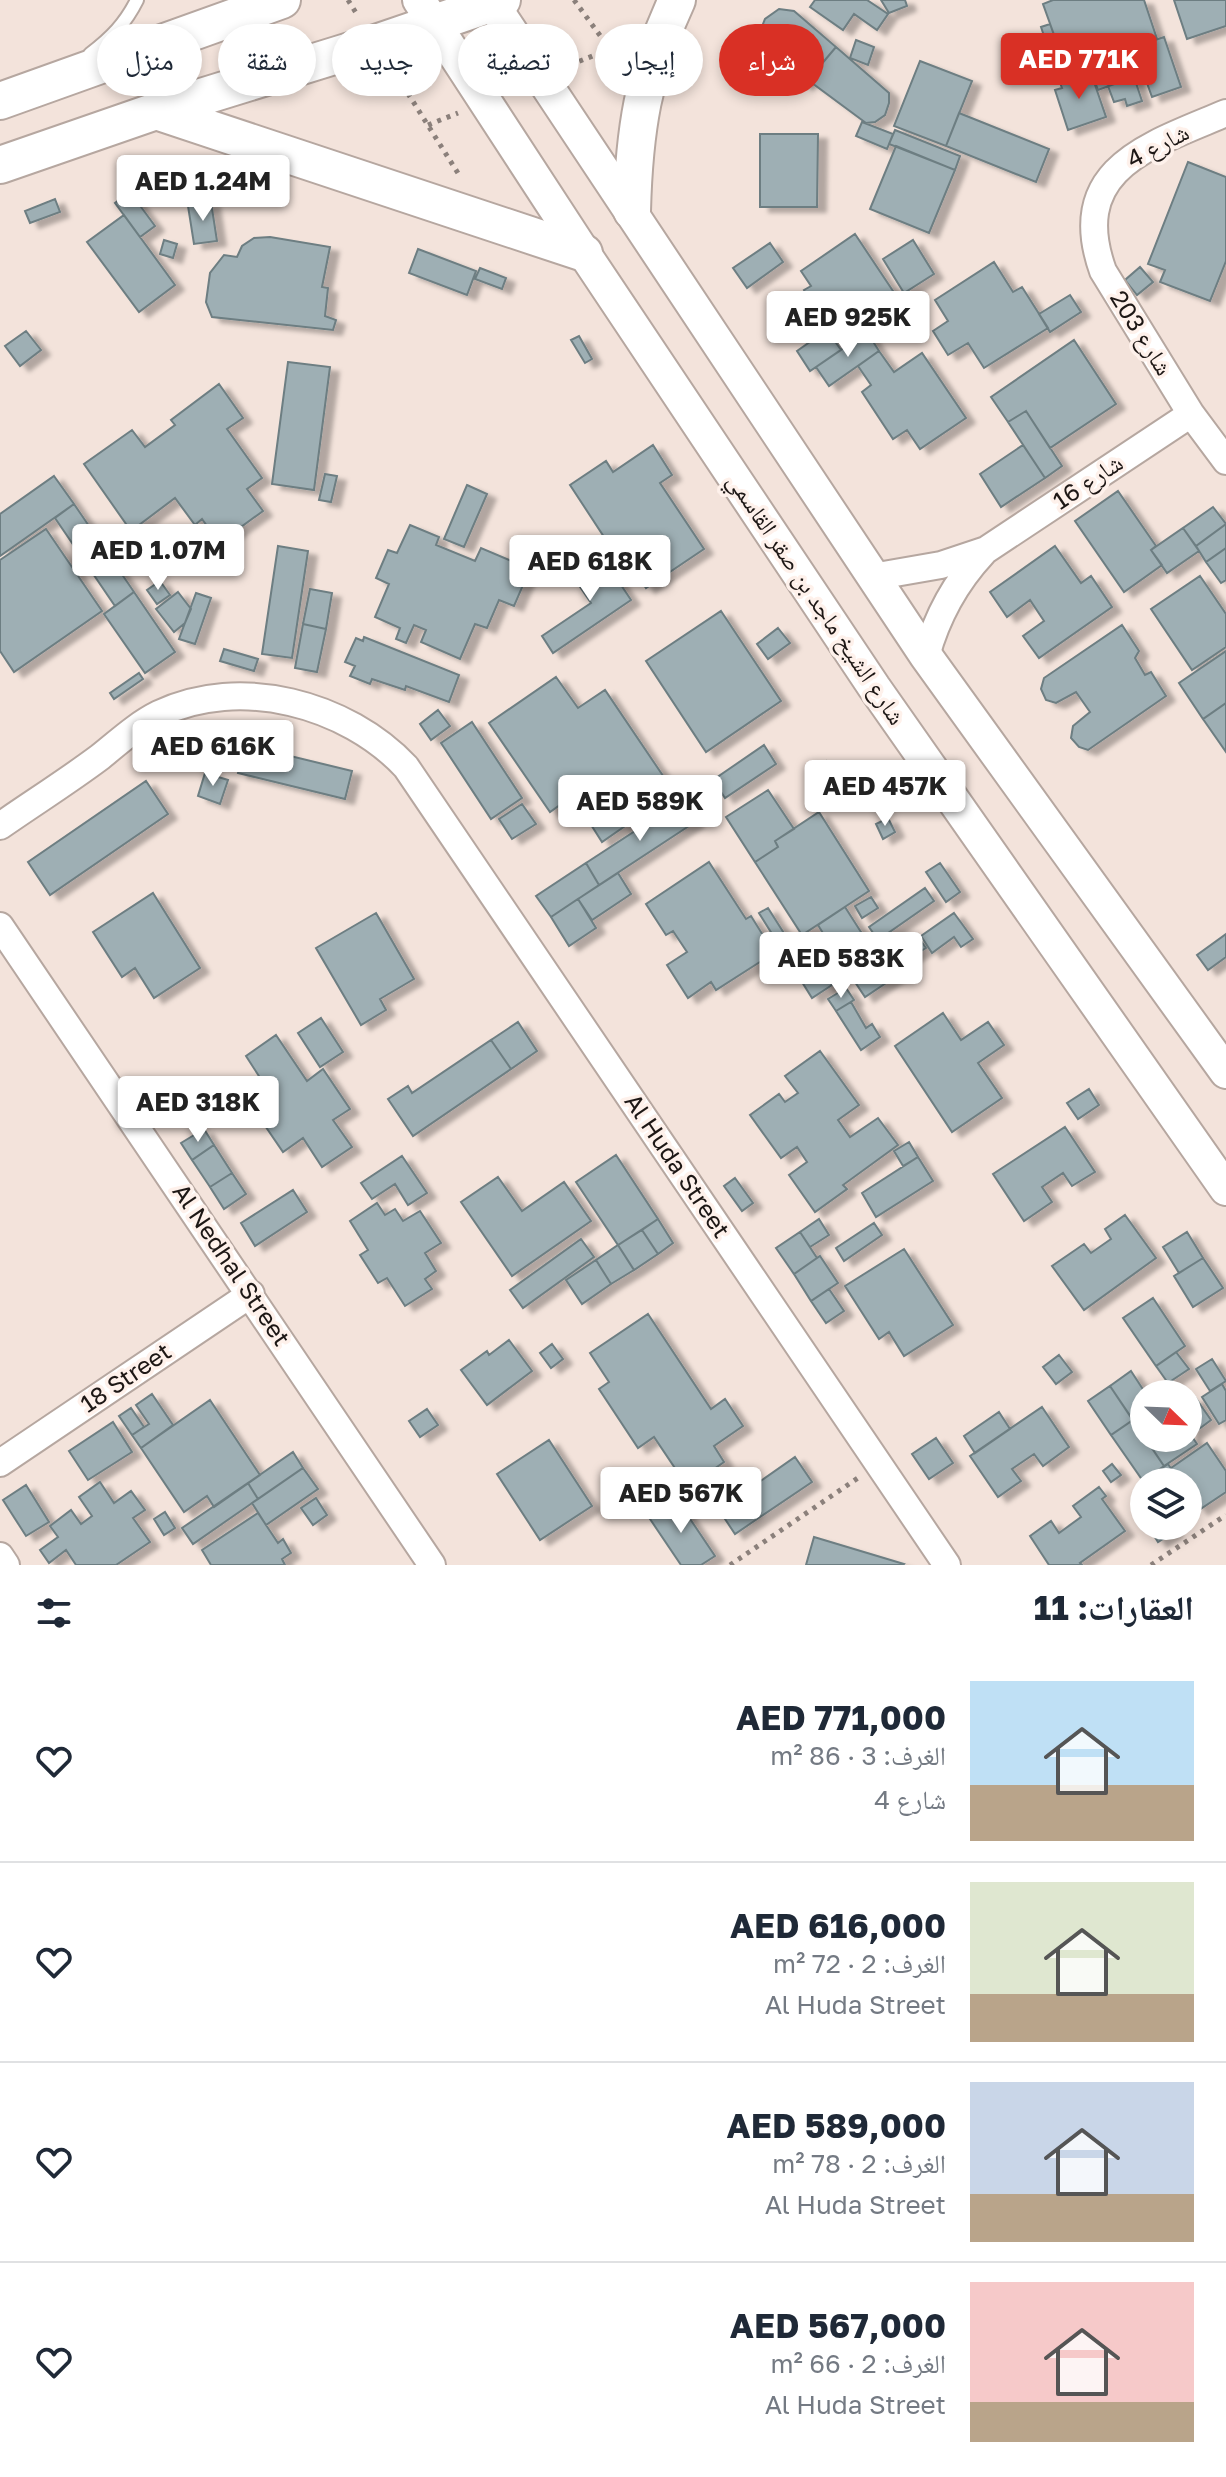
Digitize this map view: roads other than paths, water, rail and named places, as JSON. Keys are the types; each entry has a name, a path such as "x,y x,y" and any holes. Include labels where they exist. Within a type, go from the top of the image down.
{"main road":[{"path":"189,24 219,0"},
{"path":"202,28 282,0"},
{"path":"632,211 633,152 642,94 662,31 677,0"},
{"path":"0,165 156,111 376,43 426,12 495,1"},
{"path":"0,101 97,66"},
{"path":"156,111 584,253"}],"street":[{"path":"495,1 926,656 1222,1062"},
{"name":"شارع الشيخ ماجد بن صقر القاسمي","path":"426,12 874,687 1226,1189"},
{"name":"شارع 4","path":"1102,194 1113,173 1130,156 1226,113"},
{"name":"شارع 203","path":"1102,194 1094,219 1094,246 1103,271 1191,414 1226,461"},
{"name":"شارع 16","path":"926,656 942,610 969,568 986,550 1191,414"},
{"name":"شارع 16","path":"872,577 941,565 986,550"},
{"name":"Al Huda Street","path":"0,826 102,756 131,731 163,712 203,701 255,697 299,705 346,721 379,741 406,767 947,1565"},
{"name":"Al Nedhal Street","path":"0,926 432,1565"},
{"name":"18 Street","path":"0,1463 251,1294"},
{"path":"0,1556 6,1565"}],"lane":[{"path":"55,81 112,37 128,18 137,0"}]}
